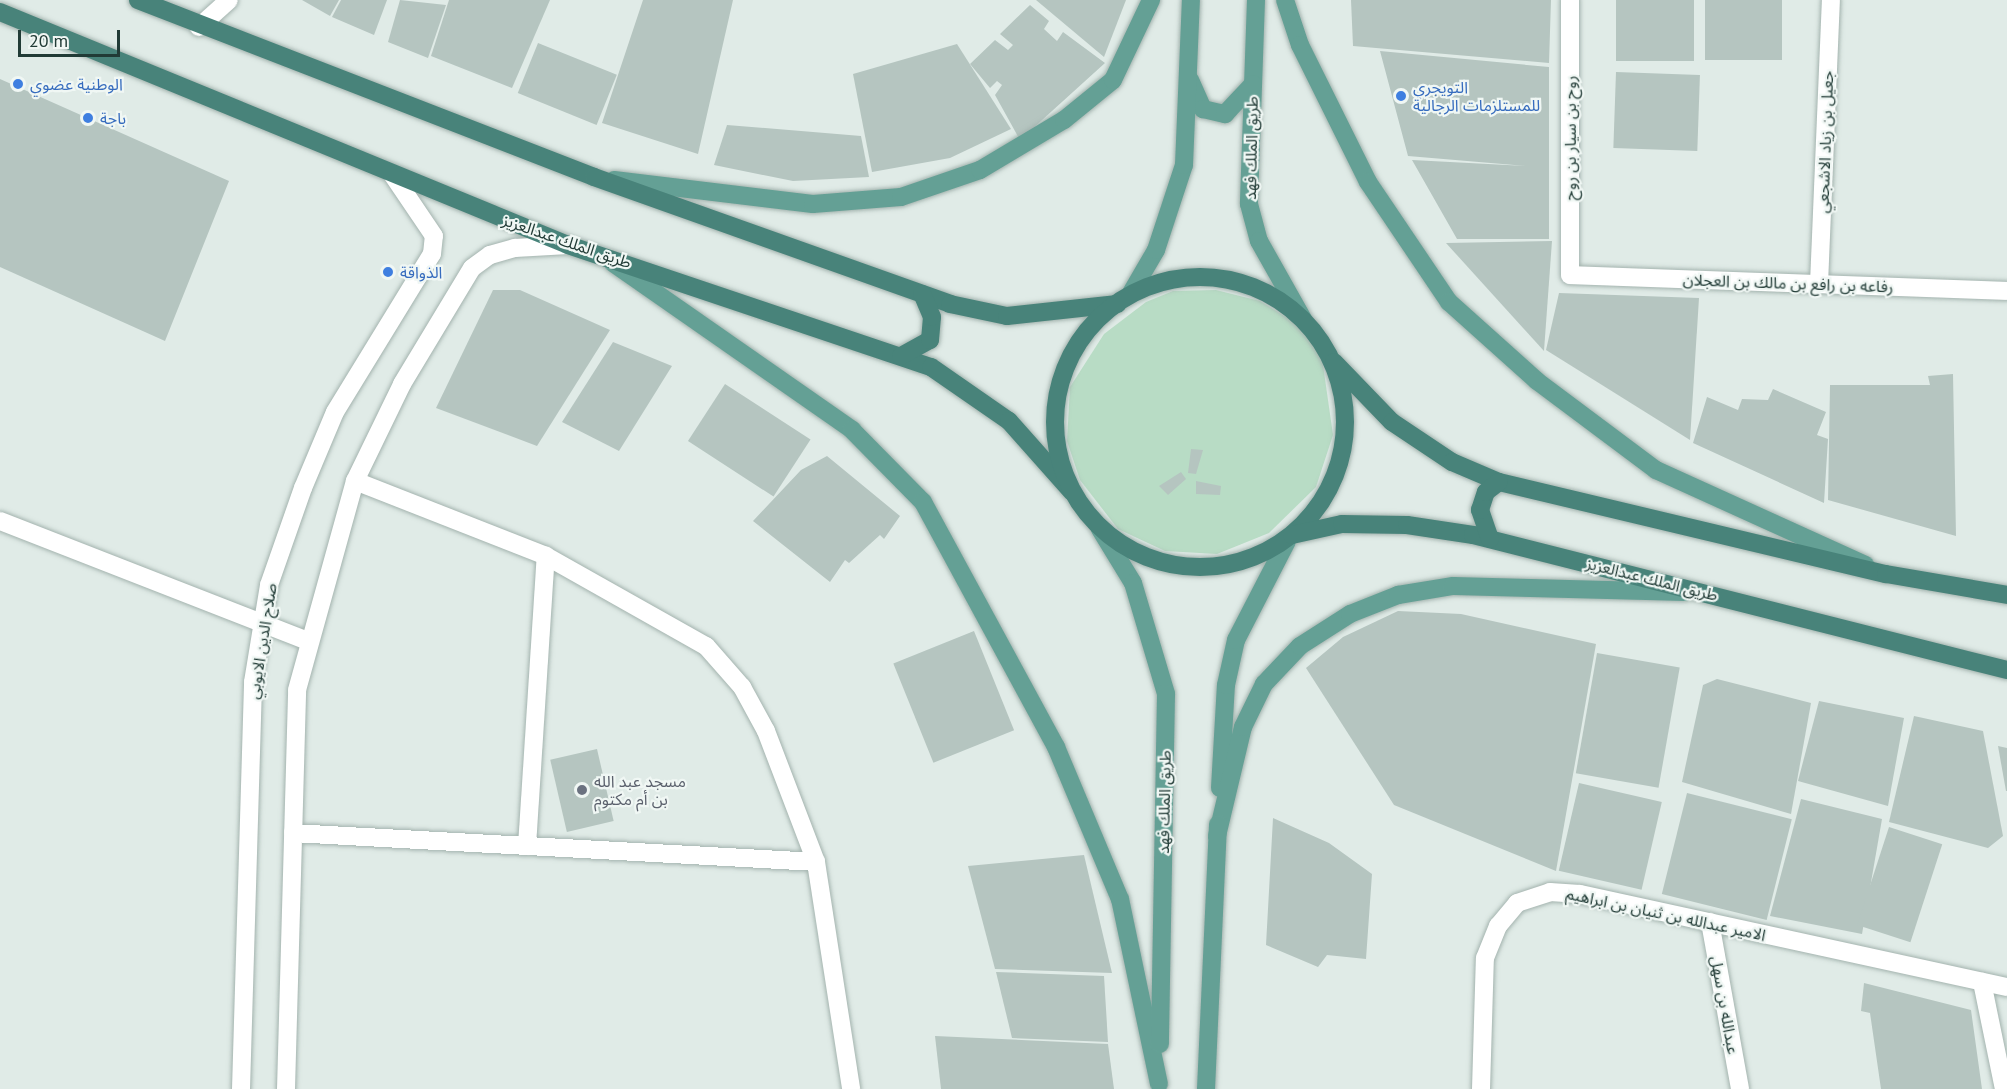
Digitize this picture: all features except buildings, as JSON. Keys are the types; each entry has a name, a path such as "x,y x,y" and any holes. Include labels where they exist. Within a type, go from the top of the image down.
{"highway":[{"path":"138,0 199,27 594,177 922,294 1007,316 1061,314 1116,304"},
{"name":"طريق الملك عبدالعزيز","path":"0,12 568,245 597,251 901,356 973,391 1009,421 1072,492"},
{"path":"1333,360 1346,409 1342,459 1322,505 1289,538 1242,563 1191,569 1143,557 1100,529 1072,492 1056,448 1055,402 1068,358 1094,321 1131,293 1175,278 1222,278 1265,292 1303,319 1333,360 1392,422 1452,462 1499,482 1886,574 2007,595"},
{"path":"901,356 930,340 933,317 922,294"},
{"path":"1490,539 1480,510 1486,492 1499,482"},
{"name":"طريق الملك عبدالعزيز","path":"1289,538 1342,524 1407,525 1490,539 2007,670"}],"main road":[{"path":"594,177 813,204 901,197 980,171 1064,120 1113,80 1152,0"},
{"path":"1131,293 1174,207 1185,165 1191,0"},
{"name":"طريق الملك فهد","path":"1256,0 1249,204 1259,241 1303,319"},
{"path":"1285,0 1300,45 1368,182 1449,302 1537,381 1656,470 1886,574"},
{"path":"1188,76 1203,109 1225,114 1253,84"},
{"path":"597,251 852,430 923,502 1056,747 1120,899 1159,1086"},
{"name":"طريق الملك فهد","path":"1100,529 1134,583 1166,694 1159,1086"},
{"path":"1206,1089 1226,685 1236,640 1289,538"},
{"path":"1217,836 1244,727 1264,684 1300,646 1350,614 1398,595 1453,586 1702,592"}],"street":[{"path":"199,27 229,0"},
{"name":"روح بن سيار بن روح","path":"1570,0 1570,275"},
{"name":"جعيل بن زياد الاشجعي","path":"1819,284 1831,0"},
{"name":"صلاح الدين الايوبي","path":"241,1089 253,682 269,585 335,412 432,254 434,236 392,174"},
{"path":"286,1089 297,690 307,640 355,481 402,384 472,268 490,255 515,248 568,245"},
{"name":"رفاعه بن رافع بن مالك بن العجلان","path":"1570,275 2007,291"},
{"path":"355,481 546,556 706,646 742,687 766,731 816,862 851,1089"},
{"path":"0,521 307,640"},
{"path":"527,846 546,556"},
{"path":"293,833 816,862"},
{"name":"الامير عبدالله بن ثنيان بن ابراهيم","path":"1481,1089 1485,958 1498,926 1517,903 1550,892 1580,894 2007,987"},
{"name":"عبدالله بن سهل","path":"1710,922 1740,1089"},
{"path":"1982,982 2004,1089"}],"green space":[{"path":"1216,290 1260,301 1299,325 1322,358 1333,435 1316,487 1269,533 1217,554 1165,551 1118,529 1080,480 1067,441 1070,387 1104,334 1146,302 1173,291"}],"place":[{"name":"الوطنية عضوي","path":"18,84"},
{"name":"التويجري للمستلزمات الرجالية","path":"1401,96"},
{"name":"باجة","path":"88,118"},
{"name":"الذواقة","path":"388,272"},
{"name":"مسجد عبد الله بن أم مكتوم","path":"582,790"}]}
